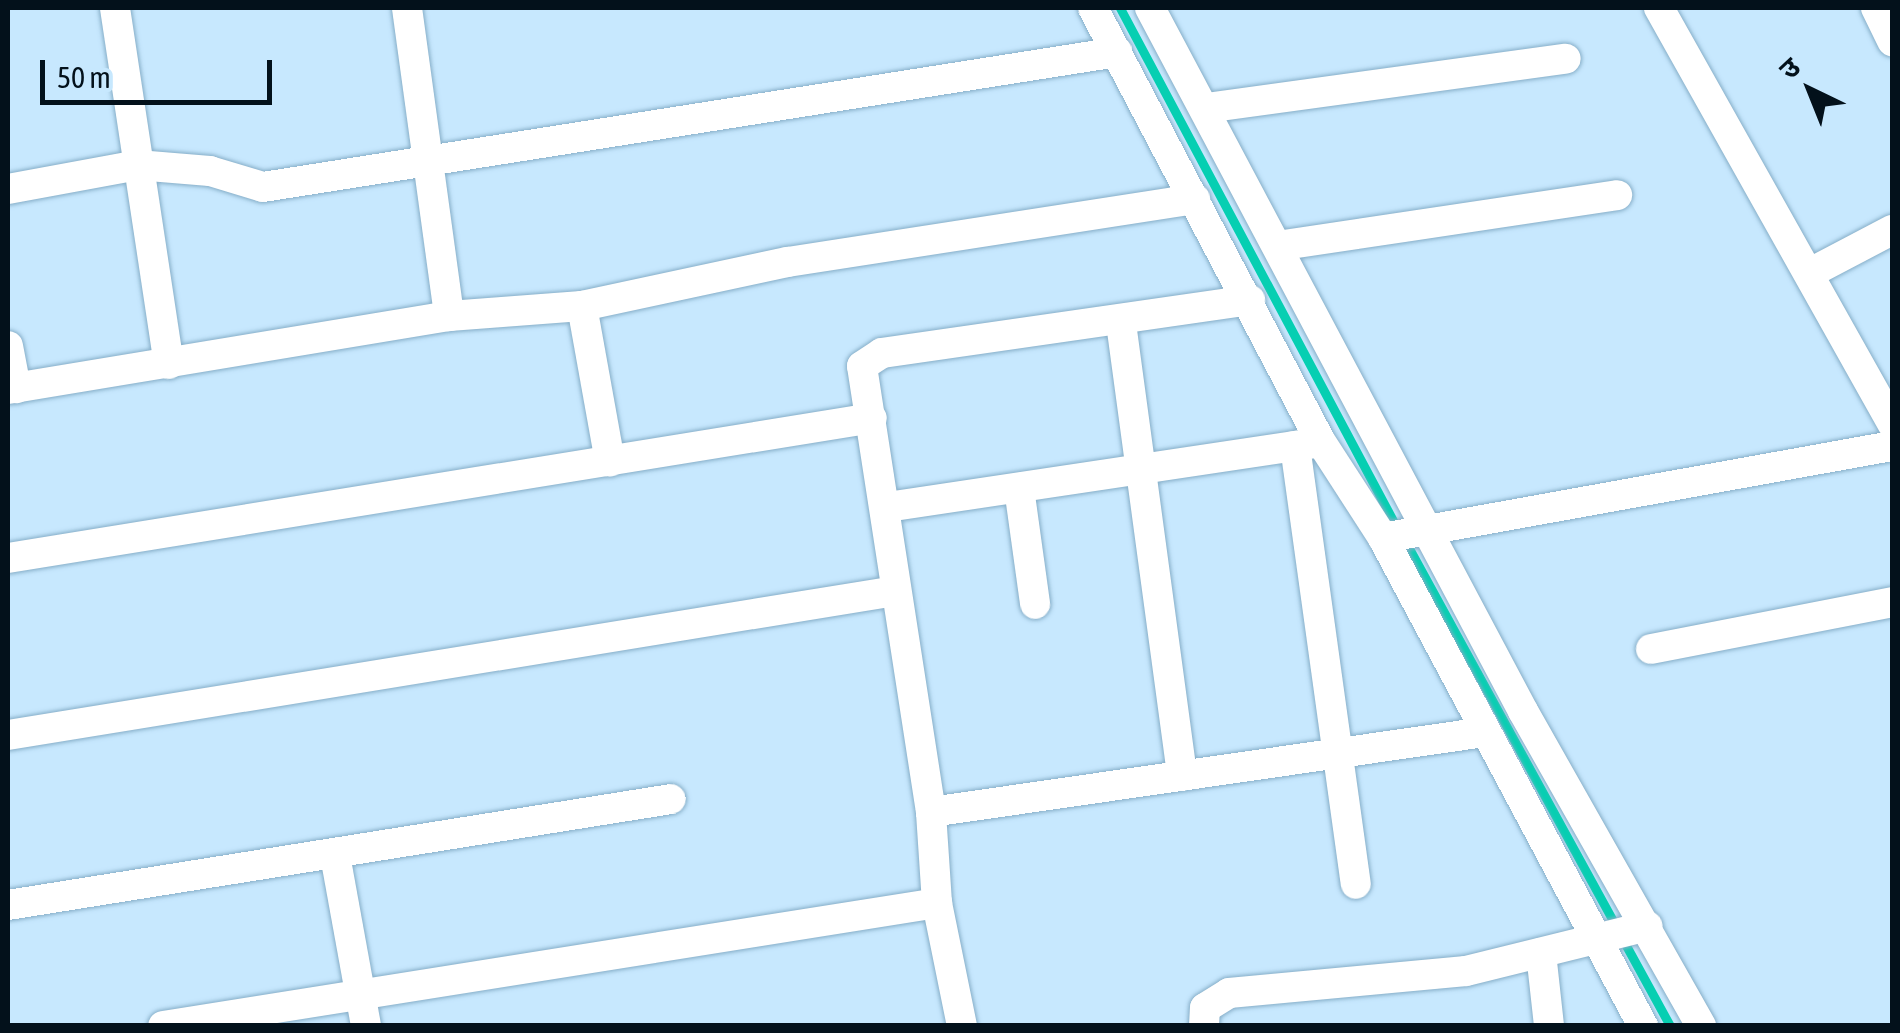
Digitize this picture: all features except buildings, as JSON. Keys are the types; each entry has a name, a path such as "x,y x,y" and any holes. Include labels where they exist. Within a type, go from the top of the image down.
{"street":[{"path":"114,8 169,364"},
{"path":"407,8 449,316"},
{"path":"1093,8 1250,300 1308,444 1338,752 1356,884"},
{"path":"1150,8 1277,246 1403,531 1485,732 1623,933 1702,1026"},
{"path":"1658,8 1892,424"},
{"path":"1876,8 1892,41"},
{"path":"8,189 137,165 210,171 256,187 428,166 1116,52"},
{"path":"1206,108 1566,59"},
{"path":"1277,246 1616,195"},
{"path":"8,346 12,388 449,316 582,306 788,262 1195,200"},
{"path":"1810,273 1892,230"},
{"path":"962,1026 937,903 932,812 862,366 882,352 1121,322 1250,300"},
{"path":"582,306 610,461"},
{"path":"1121,322 1146,469 1182,776"},
{"path":"8,558 872,418"},
{"path":"1308,444 1403,531 1623,933 1643,1026"},
{"path":"886,507 1308,444"},
{"path":"1403,531 1892,446"},
{"path":"1018,488 1035,604"},
{"path":"8,735 895,591"},
{"path":"1651,649 1892,602"},
{"path":"932,812 1485,732"},
{"path":"8,905 671,799"},
{"path":"335,854 366,1026"},
{"path":"163,1026 362,989 937,903"},
{"path":"1204,1026 1205,1008 1229,993 1446,974 1623,933"},
{"path":"1541,954 1549,1026"}],"waterway":[{"path":"1120,8 1397,528"},
{"path":"1405,541 1616,927"},
{"path":"1623,940 1670,1026"}]}
